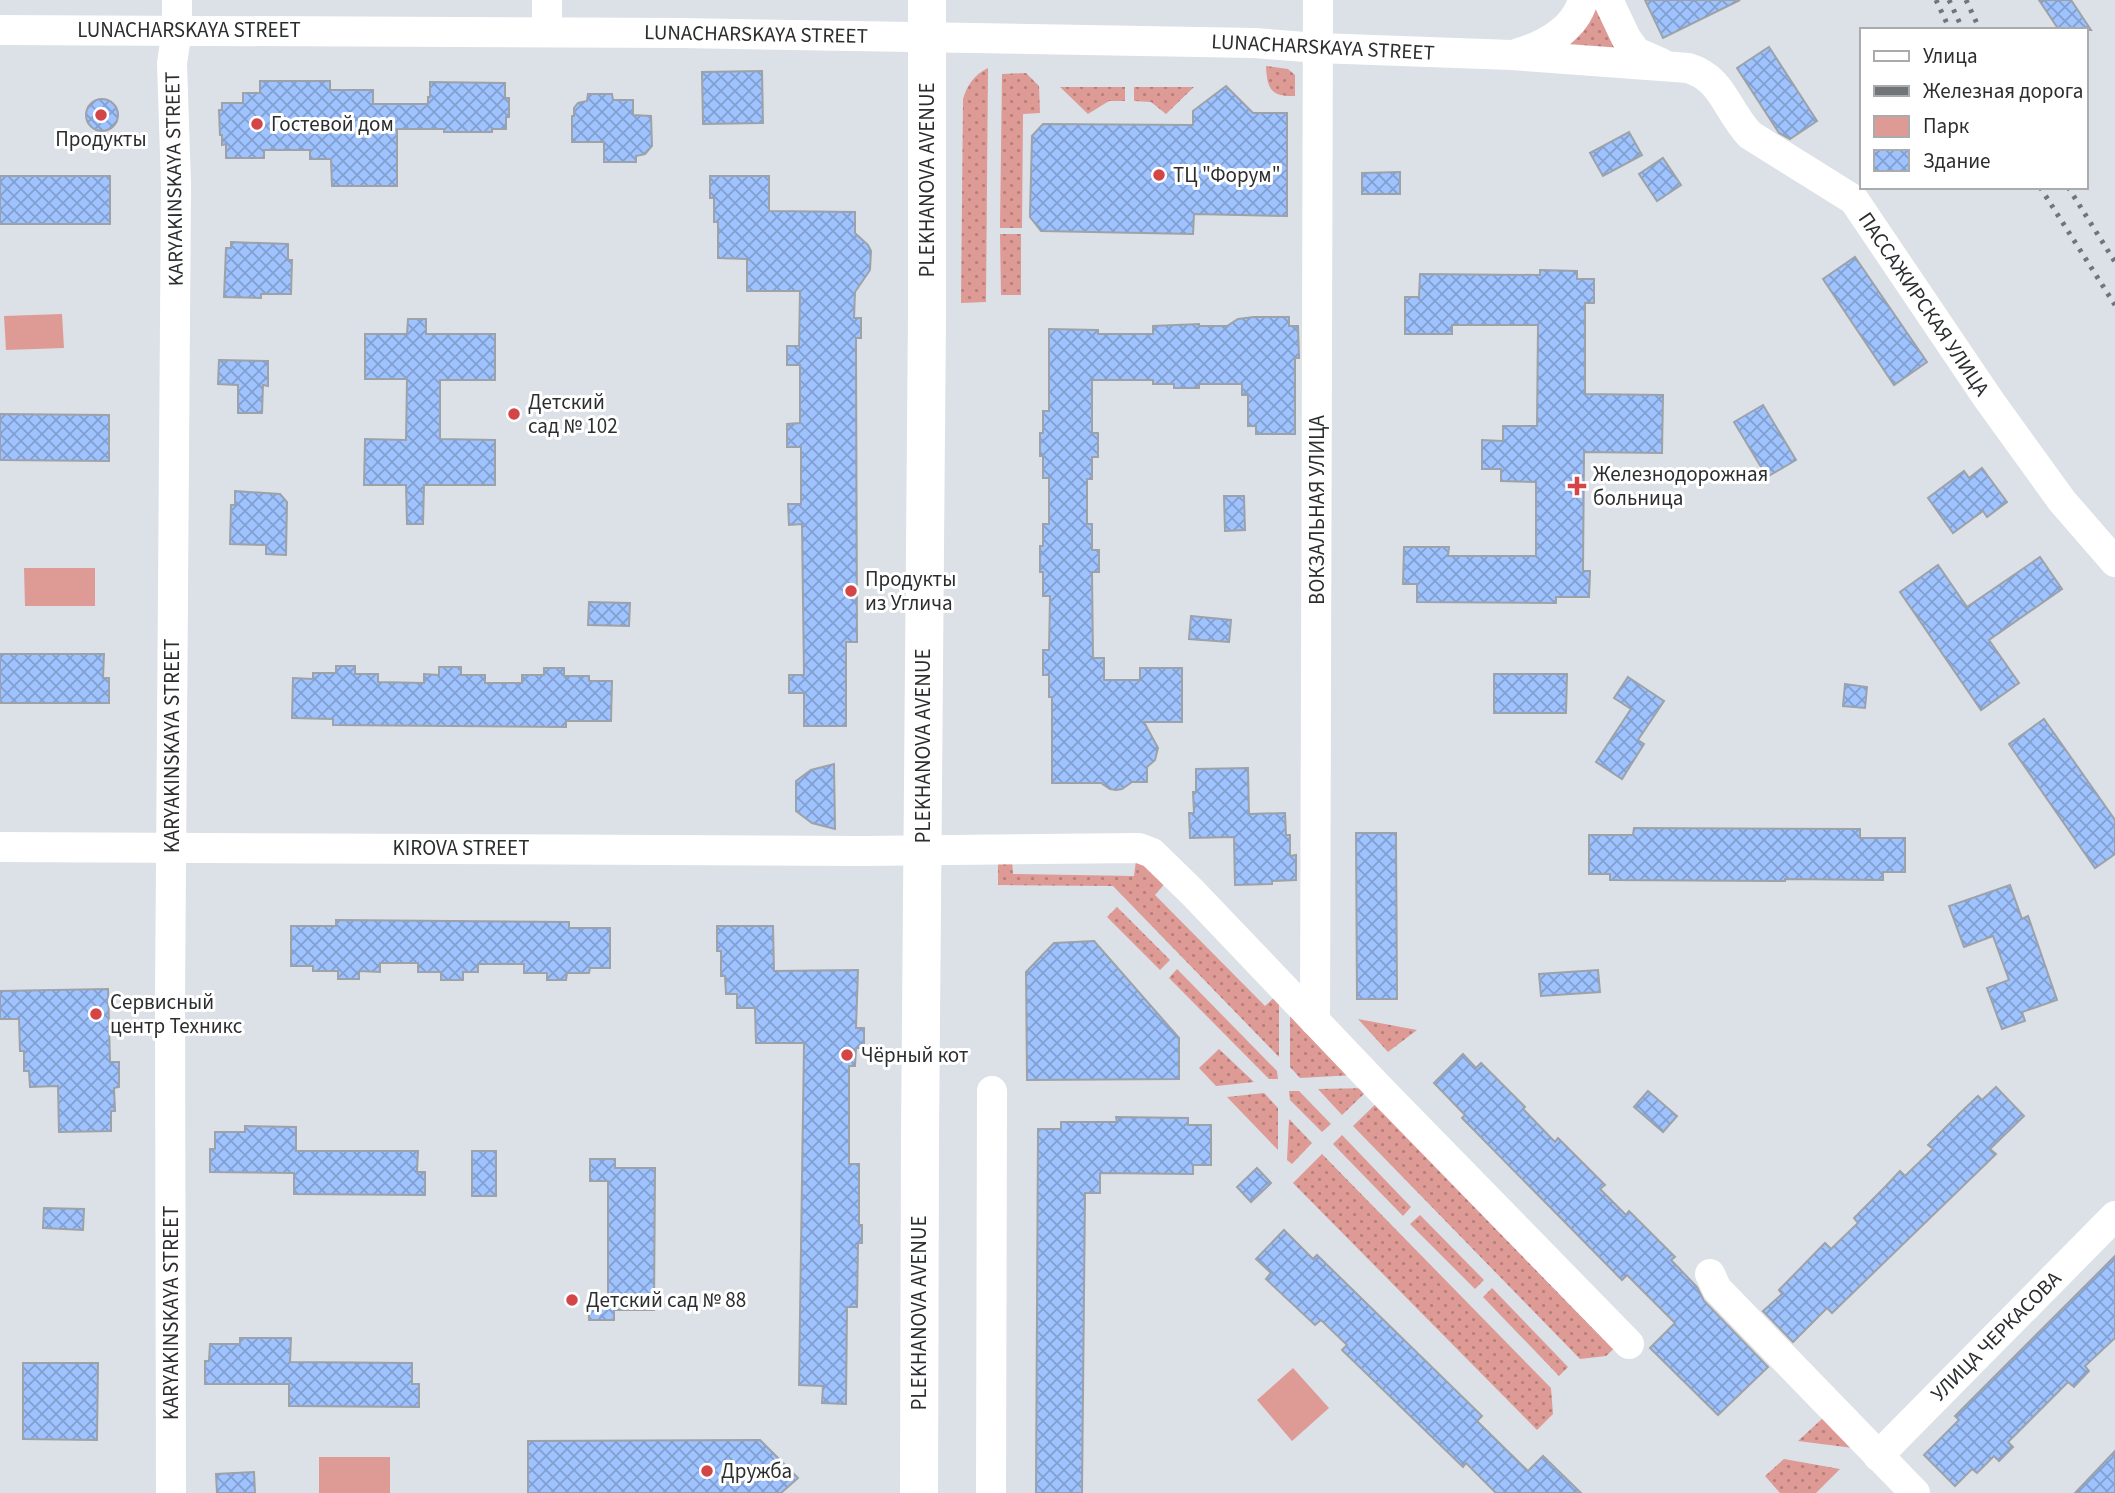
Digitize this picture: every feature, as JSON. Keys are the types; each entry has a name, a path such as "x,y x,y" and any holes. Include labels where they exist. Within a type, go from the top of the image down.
{"main road":[{"name":"PLEKHANOVA AVENUE","path":"919,1493 927,18"}],"street":[{"name":"KARYAKINSKAYA STREET","path":"171,1493 171,848 176,184 172,63 177,30 177,0"},
{"path":"547,0 547,32"},
{"name":"ВОКЗАЛЬНАЯ УЛИЦА","path":"1315,1021 1318,0"},
{"path":"1512,55 1534,49 1559,34 1572,22 1583,0"},
{"path":"1608,0 1626,38 1636,52 1667,66"},
{"name":"LUNACHARSKAYA STREET","path":"0,30 547,32 927,18 1318,48 1512,55 1667,66"},
{"name":"ПАССАЖИРСКАЯ УЛИЦА","path":"1667,66 1688,68 1706,74 1721,92 1737,121 1750,135 1854,200 1989,400 2062,501 2115,562"},
{"name":"KIROVA STREET","path":"0,847 923,850 1139,848 1152,853 1164,864 1629,1343"},
{"path":"991,1493 992,1091"},
{"name":"УЛИЦА ЧЕРКАСОВА","path":"1878,1455 2115,1216"},
{"path":"1710,1274 1717,1289 1915,1493"}],"green space":[{"path":"1592,0 1620,55 1569,45 1577,36"},
{"path":"1266,66 1288,69 1295,75 1295,96 1280,95 1272,90"},
{"path":"988,68 986,302 961,303 963,99 972,81"},
{"path":"1026,73 1039,86 1040,113 1023,114 1022,228 1000,228 1002,74"},
{"path":"1060,87 1125,87 1125,101 1109,101 1088,114"},
{"path":"1134,87 1194,87 1166,114 1151,102 1134,101"},
{"path":"1000,234 1021,234 1021,295 1001,295"},
{"path":"62,314 64,348 6,350 4,316"},
{"path":"24,568 95,568 95,606 25,606"},
{"path":"998,860 1012,860 1013,874 1134,876 1136,860 1167,881 1155,895 1265,1006 1279,993 1279,1057 1113,886 998,885"},
{"path":"1117,907 1170,960 1160,970 1107,917"},
{"path":"1177,969 1277,1071 1278,1079 1269,1079 1169,978"},
{"path":"1290,1006 1354,1075 1300,1078 1290,1067"},
{"path":"1358,1019 1417,1030 1388,1052"},
{"path":"1219,1049 1254,1082 1216,1086 1199,1068"},
{"path":"1370,1088 1342,1115 1318,1089"},
{"path":"1289,1091 1299,1091 1331,1124 1322,1132 1290,1100"},
{"path":"1264,1093 1278,1108 1278,1150 1227,1097"},
{"path":"1381,1099 1620,1343 1606,1356 1580,1359 1353,1126"},
{"path":"1289,1119 1312,1143 1292,1164 1287,1160"},
{"path":"1342,1135 1411,1207 1403,1216 1333,1144"},
{"path":"1322,1154 1551,1388 1553,1414 1537,1430 1293,1183"},
{"path":"1420,1215 1484,1280 1475,1289 1410,1224"},
{"path":"1492,1288 1568,1367 1559,1376 1483,1297"},
{"path":"1293,1368 1329,1408 1292,1441 1257,1400"},
{"path":"1824,1417 1861,1449 1798,1441"},
{"path":"319,1457 390,1457 390,1493 319,1493"},
{"path":"1784,1459 1840,1469 1816,1493 1780,1493 1765,1476"}],"building":[{"path":"1645,0 1740,0 1663,38"},
{"path":"2039,0 2071,0 2091,30 2058,28"},
{"path":"1769,47 1817,121 1790,139 1779,133 1737,68"},
{"path":"762,71 763,123 703,124 702,72"},
{"path":"260,81 330,81 330,90 373,90 373,104 428,104 430,82 505,83 505,98 509,98 509,117 506,117 506,129 492,129 492,132 397,129 397,186 332,186 331,159 310,159 310,150 264,150 264,158 226,158 226,144 222,145 220,135 219,110 222,110 222,103 243,103 243,93 260,93"},
{"name":"ТЦ \"Форум\"","path":"1226,86 1253,113 1287,113 1287,216 1194,214 1193,234 1041,231 1030,217 1032,136 1043,124 1193,125 1193,111"},
{"path":"588,94 612,94 613,100 633,100 633,115 651,116 652,146 645,154 636,156 636,162 604,162 604,142 572,142 574,108 578,103 587,101"},
{"name":"Продукты","path":"102,99 113,104 118,115 113,126 102,131 91,126 86,115 91,104"},
{"path":"1629,132 1642,155 1603,176 1590,153"},
{"path":"1663,158 1681,185 1657,201 1639,174"},
{"path":"1400,172 1400,194 1362,194 1362,173"},
{"path":"0,176 110,176 110,224 0,224"},
{"path":"710,176 769,176 769,211 855,212 855,233 871,251 870,270 855,292 854,318 861,318 861,338 856,338 857,642 846,642 846,726 804,726 804,693 789,693 789,675 804,675 802,524 789,525 788,504 801,504 801,447 787,447 787,424 800,423 800,365 787,365 787,346 799,346 800,291 747,291 747,259 718,258 718,222 714,222"},
{"path":"231,242 288,244 288,260 292,260 291,294 261,294 261,298 224,297 226,248 231,248"},
{"path":"1855,257 1927,362 1894,385 1823,279"},
{"path":"1540,270 1577,271 1577,279 1594,279 1594,303 1585,303 1585,394 1663,395 1662,453 1584,452 1583,571 1590,571 1589,597 1556,597 1556,603 1417,602 1417,584 1403,584 1404,547 1449,547 1448,556 1536,556 1536,482 1501,481 1501,469 1482,469 1482,440 1503,441 1503,426 1537,426 1538,325 1452,325 1452,334 1405,334 1405,297 1419,297 1420,274 1540,275"},
{"path":"1289,317 1289,326 1298,326 1299,358 1295,358 1295,434 1256,434 1256,426 1248,426 1248,395 1242,395 1242,384 1199,384 1199,388 1174,388 1174,384 1153,384 1153,380 1092,380 1092,433 1098,433 1098,457 1092,457 1092,479 1087,479 1087,524 1092,524 1092,550 1099,550 1099,572 1092,572 1093,658 1104,658 1104,680 1140,680 1140,668 1182,668 1182,722 1144,722 1158,748 1155,760 1147,767 1147,782 1132,782 1116,790 1101,783 1052,783 1052,697 1049,697 1049,675 1043,675 1043,650 1049,650 1050,596 1043,596 1043,572 1040,572 1043,524 1049,524 1049,478 1043,478 1040,433 1043,433 1043,411 1049,411 1049,329 1098,330 1098,334 1153,334 1153,326 1227,326 1238,319"},
{"path":"408,319 426,319 426,334 495,334 495,380 440,380 440,439 495,440 495,485 424,485 423,524 407,524 406,485 364,485 365,439 406,440 407,379 365,379 365,334 407,334"},
{"path":"219,360 268,361 268,386 263,385 262,413 238,413 238,385 218,384"},
{"path":"1763,405 1796,460 1767,477 1734,422"},
{"path":"0,414 109,415 109,461 0,460"},
{"path":"1982,468 2007,502 1987,517 1983,511 1953,533 1928,498 1964,471 1969,478"},
{"path":"235,491 280,494 287,502 286,555 266,554 266,545 230,544 231,505 235,505"},
{"path":"1224,496 1244,496 1245,530 1225,531"},
{"path":"2040,557 2062,589 1989,640 2019,683 1981,710 1900,592 1938,565 1967,607"},
{"path":"589,602 630,603 629,626 588,625"},
{"path":"1191,616 1231,620 1229,642 1189,639"},
{"path":"0,654 104,654 103,678 109,678 109,703 0,703"},
{"path":"336,666 355,666 355,674 378,674 378,682 424,683 424,674 439,675 439,667 461,667 461,675 485,675 485,683 522,683 522,675 544,675 544,668 564,668 564,676 589,676 589,681 612,681 611,721 566,721 566,727 333,725 333,719 292,718 293,678 313,679 313,673 336,673"},
{"path":"1494,674 1567,674 1566,713 1494,713"},
{"path":"1628,677 1664,701 1638,740 1644,744 1622,779 1596,762 1631,709 1614,698"},
{"path":"1845,684 1867,687 1865,708 1843,706"},
{"path":"2044,719 2115,820 2115,854 2095,868 2009,744"},
{"path":"834,764 835,829 812,823 796,811 796,781 811,770"},
{"path":"1248,768 1249,814 1285,813 1286,835 1290,835 1290,856 1296,855 1296,880 1235,885 1234,837 1190,838 1189,813 1194,813 1196,769"},
{"path":"1634,828 1860,829 1860,838 1905,838 1905,872 1883,872 1883,880 1785,881 1610,880 1610,874 1589,874 1589,835 1633,835"},
{"path":"1356,833 1396,833 1397,999 1357,999"},
{"path":"2010,885 2022,919 2028,916 2057,1000 2022,1012 2025,1021 2002,1029 1987,988 2009,980 1993,936 1964,947 1949,906"},
{"path":"336,920 569,922 569,928 610,928 610,968 590,968 589,973 567,973 566,980 547,980 547,973 524,973 524,964 478,964 478,972 463,972 463,980 441,980 441,972 418,972 418,963 380,963 380,972 359,971 359,979 338,979 338,971 313,971 313,966 291,966 291,926 336,926"},
{"path":"717,926 773,926 774,971 858,970 856,1028 864,1028 864,1048 856,1048 855,1066 849,1066 849,1164 859,1164 859,1225 862,1225 862,1243 858,1243 857,1307 847,1307 846,1404 822,1403 823,1386 799,1385 804,1043 756,1043 755,1008 737,1008 737,994 726,994 725,976 721,976 721,951 717,951"},
{"path":"1094,941 1179,1038 1179,1079 1027,1080 1026,972 1054,943"},
{"path":"1598,970 1600,992 1541,996 1539,974"},
{"path":"108,989 110,1062 119,1062 119,1087 114,1088 115,1111 111,1111 111,1131 59,1132 58,1086 30,1087 29,1071 24,1071 24,1051 20,1051 19,1019 0,1019 0,991"},
{"path":"1463,1054 1476,1068 1481,1063 1555,1142 1558,1138 1605,1185 1600,1189 1626,1215 1629,1211 1675,1257 1671,1260 1697,1287 1704,1301 1768,1367 1718,1415 1650,1348 1675,1323 1627,1275 1622,1280 1462,1118 1465,1115 1434,1083"},
{"path":"1996,1087 2024,1116 1990,1149 1996,1154 1832,1313 1827,1308 1793,1342 1763,1311 1782,1294 1779,1290 1825,1243 1831,1249 1858,1223 1854,1218 1900,1171 1905,1176 1933,1149 1928,1145 1978,1096 1982,1100"},
{"path":"1648,1091 1677,1116 1663,1132 1634,1107"},
{"path":"1116,1117 1188,1118 1188,1125 1211,1125 1211,1165 1193,1165 1193,1174 1100,1173 1100,1193 1085,1193 1082,1493 1036,1493 1038,1129 1061,1129 1061,1122 1117,1122"},
{"path":"245,1126 296,1127 296,1151 418,1151 417,1172 425,1172 425,1195 294,1194 294,1173 210,1172 210,1149 215,1149 215,1132 245,1132"},
{"path":"472,1151 496,1151 496,1196 472,1196"},
{"path":"590,1159 615,1159 615,1168 655,1168 654,1310 614,1310 614,1320 589,1320 589,1297 608,1297 608,1181 590,1181"},
{"path":"1257,1168 1271,1183 1251,1202 1237,1187"},
{"path":"44,1208 84,1209 83,1230 43,1228"},
{"path":"1284,1230 1313,1259 1317,1255 1482,1416 1477,1421 1528,1471 1543,1456 1581,1493 1496,1493 1466,1463 1463,1467 1342,1350 1347,1345 1321,1320 1315,1325 1266,1279 1271,1273 1256,1259"},
{"path":"2115,1256 2115,1338 2085,1366 2089,1371 2074,1387 2068,1382 2008,1442 2013,1447 1999,1461 1994,1456 1977,1473 1972,1469 1955,1486 1924,1455 1959,1420 1955,1416"},
{"path":"240,1338 291,1338 290,1362 412,1363 412,1384 419,1384 419,1407 289,1406 289,1384 205,1384 205,1361 209,1361 210,1344 240,1344"},
{"path":"23,1363 98,1363 97,1440 23,1439"},
{"path":"760,1440 798,1478 781,1493 528,1493 528,1441"},
{"path":"2115,1451 2115,1493 2075,1493"},
{"path":"254,1472 255,1493 217,1493 216,1474"}],"railway":[{"path":"1936,0 1949,28"},
{"path":"1949,0 1962,28"},
{"path":"1966,0 1979,28"},
{"path":"2041,189 2115,305"},
{"path":"2069,189 2115,262"}],"place":[{"name":"Продукты","path":"101,115"},
{"name":"Гостевой дом","path":"257,124"},
{"name":"ТЦ \"Форум\"","path":"1159,175"},
{"name":"Детский сад № 102","path":"514,414"},
{"name":"Железнодорожная больница","path":"1577,486"},
{"name":"Продукты из Углича","path":"851,591"},
{"name":"Сервисный центр Техникс","path":"96,1014"},
{"name":"Чёрный кот","path":"847,1055"},
{"name":"Детский сад № 88","path":"572,1300"},
{"name":"Дружба","path":"707,1471"}]}
